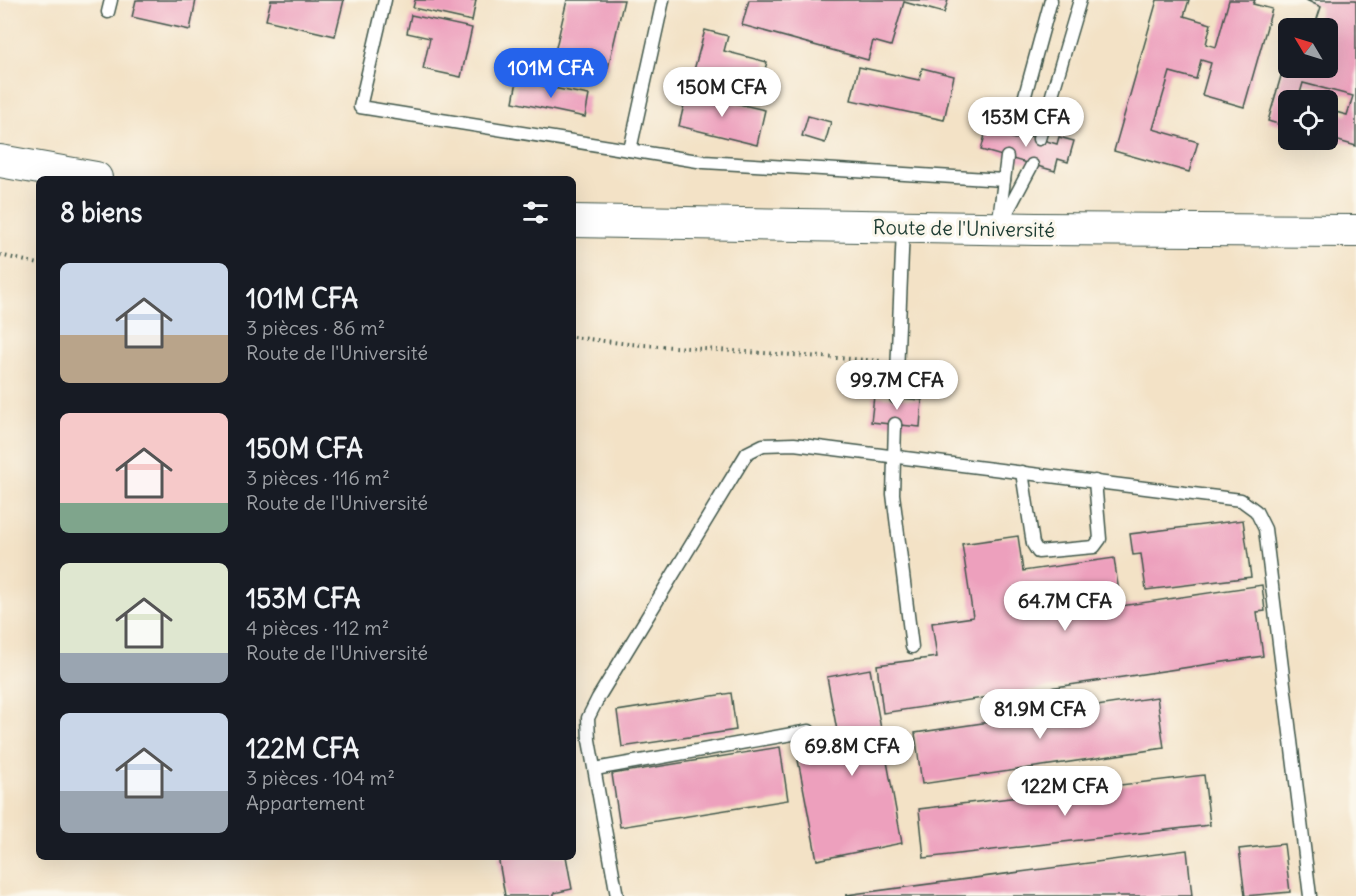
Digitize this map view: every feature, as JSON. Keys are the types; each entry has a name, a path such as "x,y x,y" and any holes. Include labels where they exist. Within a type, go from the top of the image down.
{"street":[{"path":"0,162 84,176"},
{"name":"Route de l'Université","path":"576,221 1356,231"}],"lane":[{"path":"385,0 360,107 704,162 1004,180"},
{"path":"630,150 663,0"},
{"path":"1014,132 1051,0"},
{"path":"1039,139 1080,0"},
{"path":"998,228 1007,157"},
{"path":"998,228 1032,165"},
{"path":"896,398 903,227"},
{"path":"895,424 893,494 912,647"},
{"path":"617,896 588,718 747,453 763,445 794,444 1241,500 1256,511 1265,529 1310,896"},
{"path":"1022,472 1033,544 1038,552 1094,547 1100,539 1095,482"},
{"path":"595,769 809,731"}],"path":[{"path":"0,255 36,263"},
{"path":"576,337 629,344 898,363"}],"building":[{"path":"136,0 196,0 190,30 132,17"},
{"path":"271,0 344,0 335,36 266,20"},
{"path":"415,0 476,0 472,21 413,8"},
{"path":"567,0 624,0 608,68 554,56"},
{"path":"749,0 948,0 944,13 904,2 891,46 873,41 868,60 742,25"},
{"path":"1157,0 1189,0 1184,16 1211,24 1206,44 1216,47 1229,0 1255,0 1253,4 1272,9 1244,107 1202,95 1211,63 1201,60 1196,79 1170,72 1153,129 1198,142 1189,172 1114,151"},
{"path":"1306,0 1356,0 1356,146 1338,141 1338,113 1347,115 1353,96 1338,92 1338,90 1303,83 1301,90 1278,90 1278,124 1268,121 1280,78 1338,78 1338,18 1317,18 1321,7"},
{"path":"411,15 472,28 461,77 423,69 430,38 407,33"},
{"path":"705,30 728,36 724,51 767,62 757,98 691,81"},
{"path":"859,67 919,80 922,68 954,76 944,120 851,100"},
{"path":"517,81 589,95 585,117 513,102"},
{"path":"687,92 765,110 757,145 679,126"},
{"path":"808,116 831,122 825,143 802,136"},
{"path":"988,124 1057,144 1059,137 1074,141 1068,162 1058,159 1055,171 981,150"},
{"path":"874,396 922,400 920,427 871,422"},
{"path":"1243,520 1251,577 1146,590 1141,554 1133,555 1130,534"},
{"path":"1018,536 1023,571 1114,558 1121,606 1262,585 1265,611 1257,612 1263,656 883,713 877,665 937,657 932,623 973,617 962,544"},
{"path":"870,669 902,843 817,860 798,760 841,752 827,677"},
{"path":"731,693 736,730 622,747 617,711"},
{"path":"1157,697 1164,748 922,784 915,733"},
{"path":"780,747 788,800 620,827 612,774"},
{"path":"1204,775 1210,825 924,858 919,809"},
{"path":"1284,844 1290,892 1245,896 1239,849"},
{"path":"1187,850 1192,896 846,896 846,895"},
{"path":"499,860 567,860 572,889 554,893 554,896 505,896"}]}
